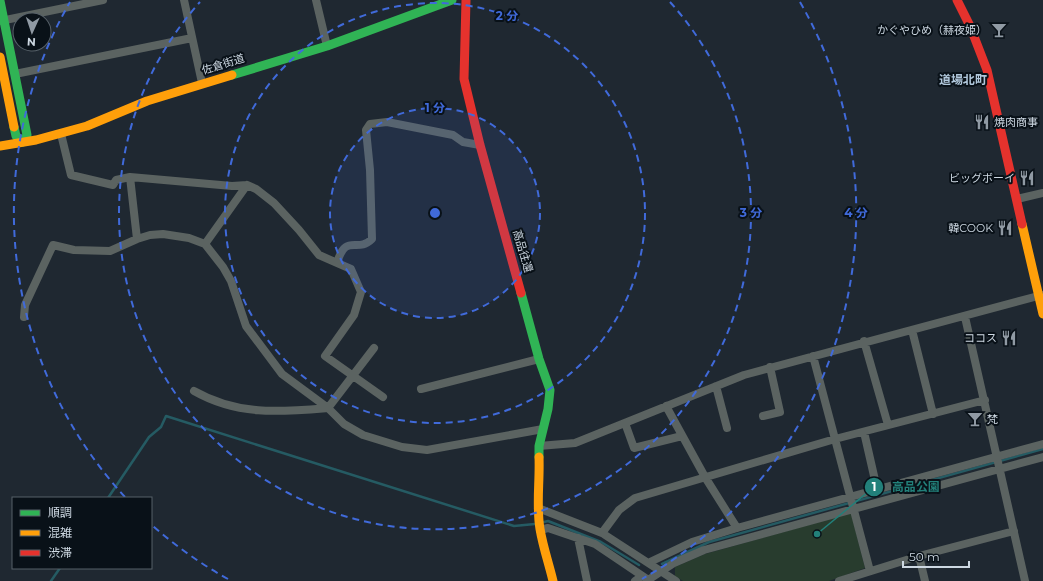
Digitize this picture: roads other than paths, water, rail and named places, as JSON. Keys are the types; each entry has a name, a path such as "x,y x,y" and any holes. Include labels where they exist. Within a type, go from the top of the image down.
{"main road":[{"name":"佐倉街道","path":"0,146 61,134 98,122 146,101 327,46 452,0"},
{"name":"高品往還","path":"466,0 463,71 480,145 539,359 550,390 548,409 539,446 540,487 538,508"},
{"path":"957,0 970,26 987,70 1041,296 1043,314"},
{"path":"0,1 2,20 15,74 27,135 23,142 16,136 2,76 0,57"},
{"path":"538,508 540,530 553,581"}],"street":[{"path":"2,20 103,0"},
{"path":"184,0 202,83"},
{"path":"316,0 327,46"},
{"path":"15,74 192,38"},
{"path":"337,263 341,250 346,246 368,243 372,239 370,170 366,130 370,124 387,122 453,135 463,142 480,145"},
{"path":"61,134 71,175 112,185 116,180 130,177 232,186 247,185 256,189 274,204 299,230 318,255 351,269 361,292 354,315 325,356 383,397"},
{"path":"130,177 137,240"},
{"path":"205,244 247,185"},
{"path":"1017,199 1043,193"},
{"path":"24,317 25,305 53,246 74,250 110,251 150,235 177,235 205,244 223,267 231,281 246,326 282,374 328,408 344,424 363,435 402,447 426,450 542,429"},
{"path":"539,446 575,443 744,375 864,341 965,317 1041,296"},
{"path":"965,317 998,456 1025,581"},
{"path":"912,330 933,414"},
{"path":"864,341 888,425"},
{"path":"194,391 222,405 242,409 280,412 328,408 374,348"},
{"path":"813,356 870,571"},
{"path":"421,389 539,359"},
{"path":"763,416 780,412 770,368"},
{"path":"716,386 727,428"},
{"path":"602,533 619,510 635,498 835,439 985,400"},
{"path":"666,406 705,477 737,528"},
{"path":"625,423 634,448 682,436"},
{"path":"864,432 877,489"},
{"path":"634,581 646,579 674,563 704,550 852,503 877,489 1043,444"},
{"path":"650,562 692,542 737,528 1001,470 1043,457"},
{"path":"538,508 602,533 650,562 676,581"},
{"path":"540,530 548,528 595,544 646,579"},
{"path":"839,581 920,556 1014,531"},
{"path":"578,538 587,581"},
{"path":"920,556 925,581"}],"waterway":[{"path":"109,497 149,437 161,427 166,416 514,526 535,524"},
{"path":"662,564 709,542 1043,449"},
{"path":"544,522 548,521 601,542 639,565"},
{"path":"51,581 59,569"}],"place":[{"name":"かぐやひめ（赫夜姫）","path":"999,30"},
{"name":"焼肉商事","path":"982,122"},
{"name":"ビッグボーイ","path":"1027,178"},
{"name":"韓COOK","path":"1005,228"},
{"name":"ココス","path":"1009,338"},
{"name":"梵","path":"975,419"},
{"name":"高品公園","path":"817,534"}],"district":[{"name":"道場北町","path":"963,79"}]}
